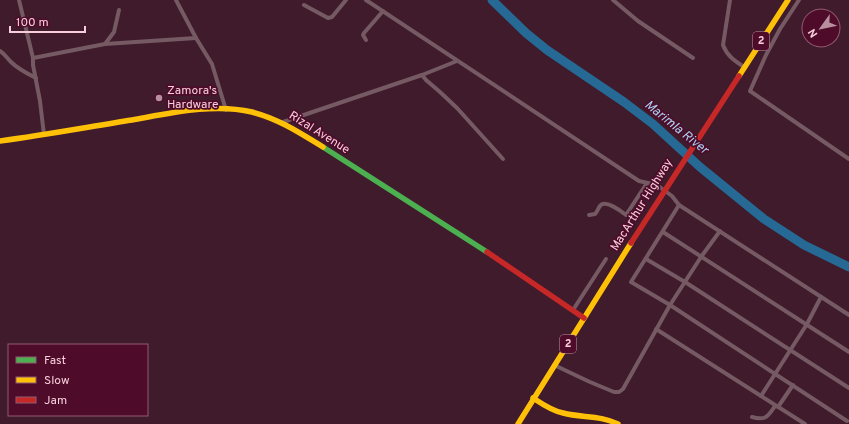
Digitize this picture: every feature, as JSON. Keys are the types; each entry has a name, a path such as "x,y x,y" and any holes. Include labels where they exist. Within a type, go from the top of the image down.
{"main road":[{"name":"MacArthur Highway","path":"518,424 663,192 788,0"},
{"name":"Rizal Avenue","path":"0,141 196,109 226,110 261,115 283,122 477,245 584,318"},
{"path":"533,398 557,412 595,416 618,424"}],"street":[{"path":"19,0 33,58 44,135"},
{"path":"176,0 212,64 226,110"},
{"path":"304,5 328,18 332,17 346,0"},
{"path":"366,0 634,178 657,185 672,196 679,205 849,315"},
{"path":"613,0 642,24 693,58"},
{"path":"730,0 723,45 731,57 744,67"},
{"path":"799,0 766,55 750,91 849,159"},
{"path":"105,44 114,32 120,10"},
{"path":"366,40 363,35 364,33 384,11"},
{"path":"33,58 105,44 196,38"},
{"path":"0,51 26,73 36,78"},
{"path":"283,122 422,75 457,61"},
{"path":"422,75 457,108 503,159"},
{"path":"589,215 595,214 600,205 604,203 626,215 647,183"},
{"path":"679,205 631,282 670,305 776,373 847,421"},
{"path":"554,365 614,392 619,392 623,389 670,305 720,231"},
{"path":"663,232 849,352"},
{"path":"573,310 606,259"},
{"path":"646,259 685,282 849,388"},
{"path":"761,396 807,324 821,297"},
{"path":"656,329 805,424"},
{"path":"752,417 758,419 768,416 793,384"}],"waterway":[{"name":"Marimla River","path":"492,0 526,33 547,50 624,102 653,124 700,167 764,219 804,245 849,267"}],"traffic: fast":[{"path":"323,147 487,252"}],"traffic: slow":[{"path":"739,76 788,0"},
{"path":"0,141 177,112 222,108 252,112 271,118 323,147"},
{"path":"518,424 631,243"},
{"path":"533,398 555,411 570,415 604,419 618,424"}],"traffic: jam":[{"path":"631,243 739,76"},
{"path":"487,252 584,318"}],"place":[{"name":"Zamora's Hardware","path":"159,98"}]}
